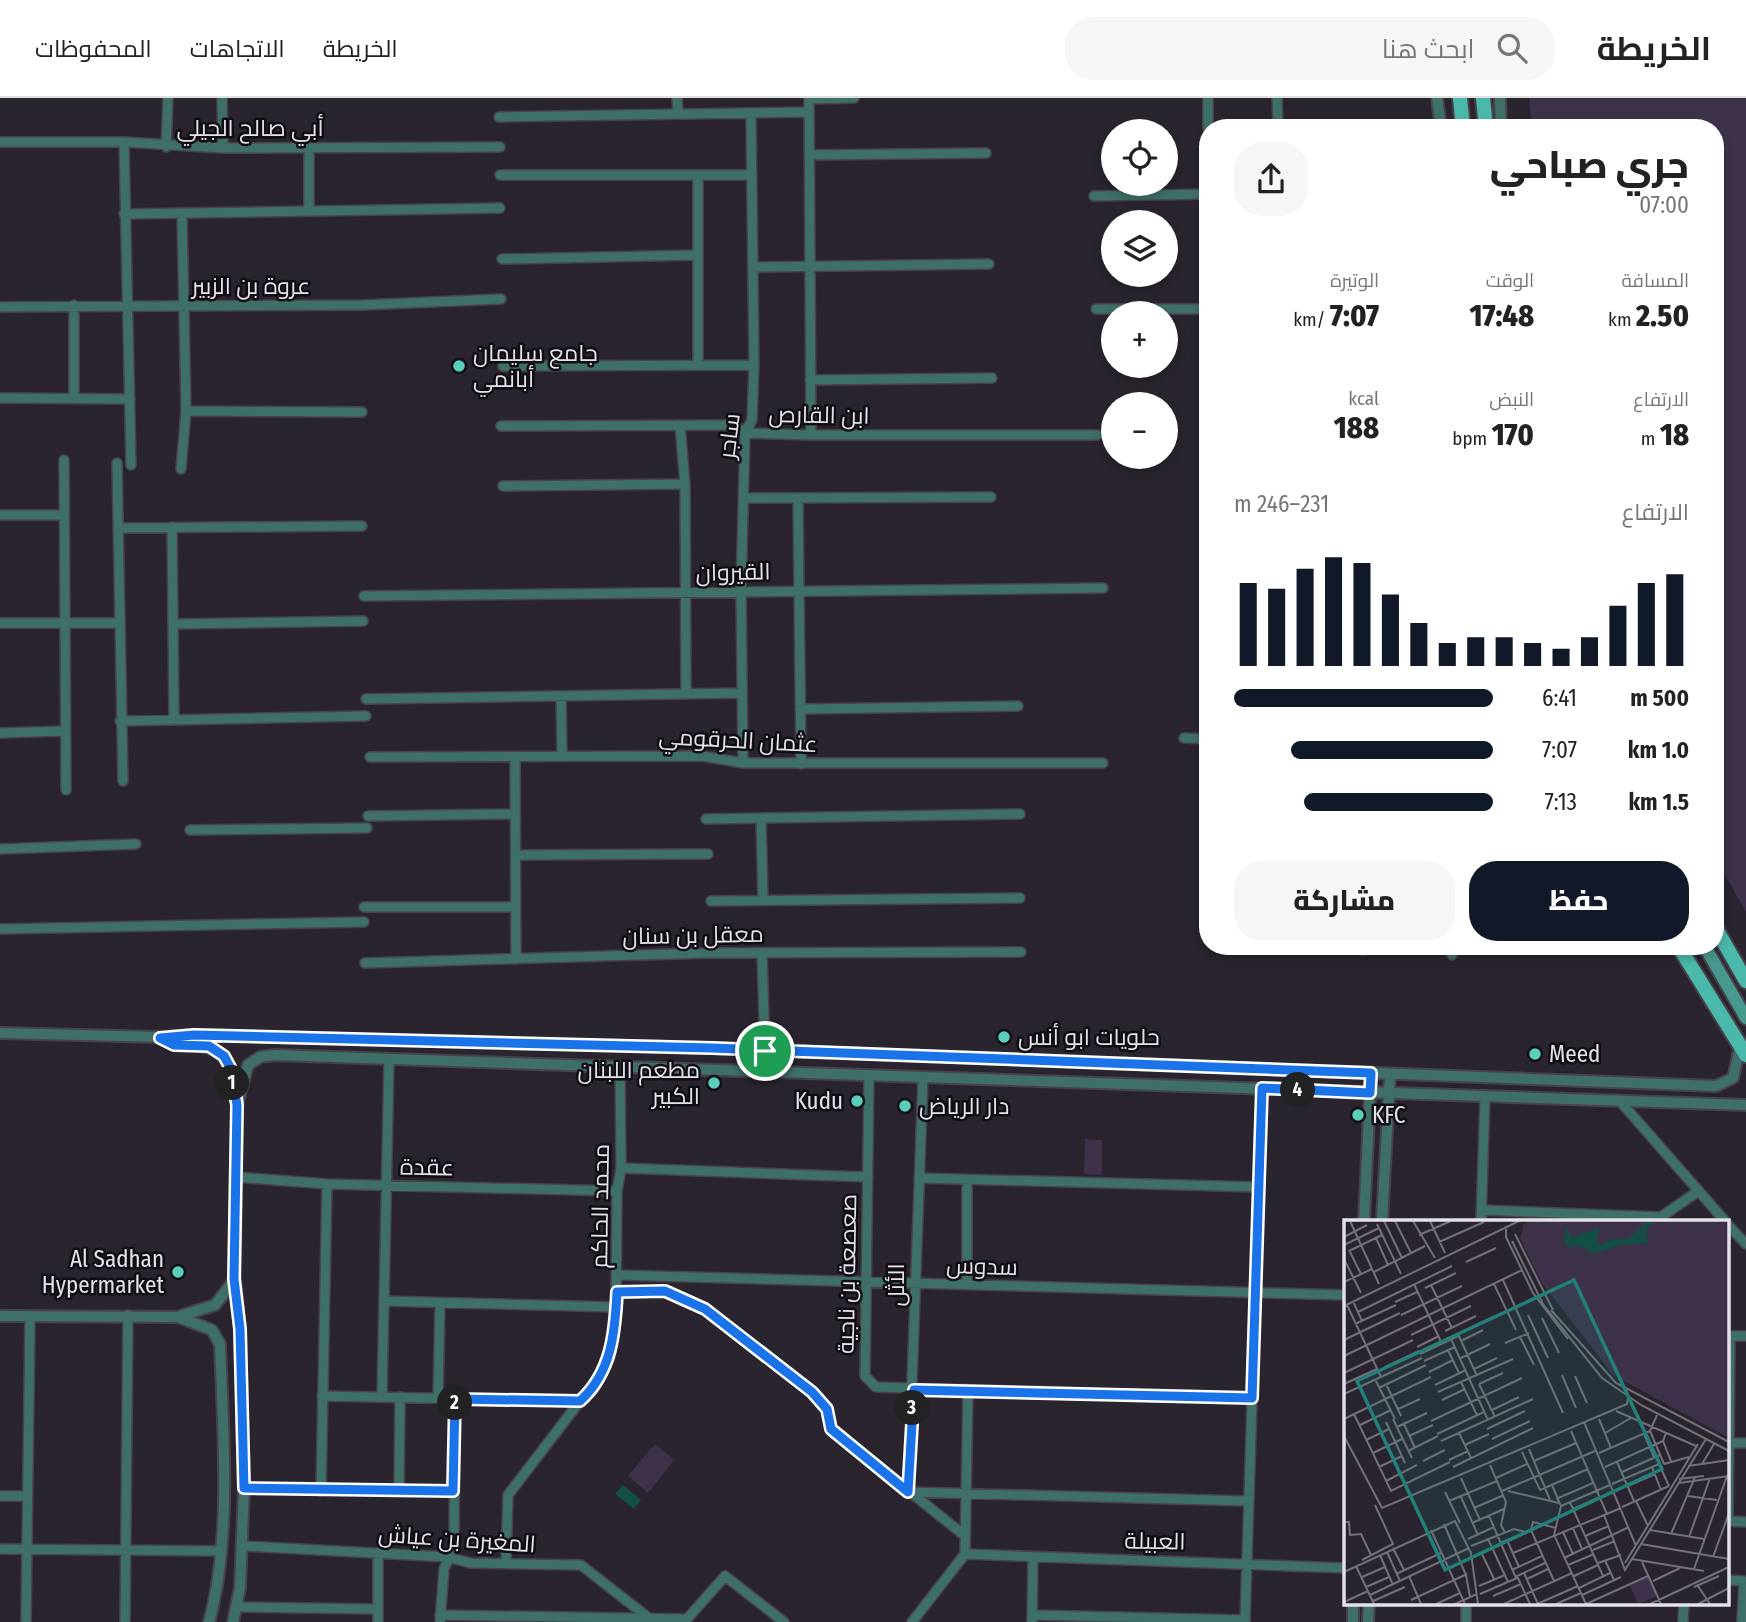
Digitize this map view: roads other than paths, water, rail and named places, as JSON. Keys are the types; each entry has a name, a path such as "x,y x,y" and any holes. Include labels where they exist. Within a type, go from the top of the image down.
{"main road":[{"path":"1460,98 1462,119"},
{"path":"1483,98 1485,119"},
{"path":"1724,943 1746,981"},
{"path":"1684,955 1743,1051"},
{"path":"1709,955 1746,1018"}],"street":[{"path":"166,147 168,98"},
{"path":"222,98 223,148"},
{"path":"677,98 678,114"},
{"path":"811,435 809,99 854,98"},
{"path":"1208,98 1208,119"},
{"path":"1277,98 1278,119"},
{"path":"1437,98 1440,119"},
{"path":"1500,98 1501,119"},
{"path":"499,117 809,111"},
{"name":"ساجر","path":"743,763 741,591 745,433 752,420 754,365 755,267 751,114"},
{"name":"أبي صالح الجيلي","path":"0,142 124,142 166,147 223,148 500,146"},
{"path":"124,142 125,288 129,306 131,464"},
{"path":"309,148 309,211"},
{"path":"810,155 986,153"},
{"path":"500,175 752,175"},
{"path":"698,175 698,365"},
{"path":"1094,196 1199,194"},
{"path":"124,214 500,208"},
{"path":"181,469 186,411 182,212"},
{"path":"502,259 697,255"},
{"path":"755,267 989,264"},
{"name":"عروة بن الزبير","path":"0,306 362,305 501,299"},
{"path":"74,305 74,396"},
{"path":"1096,309 1199,309"},
{"path":"503,366 754,365"},
{"path":"810,380 992,377"},
{"path":"0,398 74,396 131,399"},
{"path":"186,411 362,412"},
{"path":"680,425 685,484 686,694"},
{"name":"ابن القارص","path":"501,426 735,425 745,433 811,435 1097,435"},
{"path":"64,460 66,789"},
{"path":"117,463 123,781"},
{"path":"503,486 685,484"},
{"path":"744,498 991,497"},
{"path":"798,498 801,764"},
{"path":"0,515 63,515"},
{"path":"118,528 362,526"},
{"path":"173,527 174,719"},
{"name":"القيروان","path":"363,596 1103,588"},
{"path":"174,624 363,621"},
{"path":"0,623 118,623"},
{"path":"366,699 742,693"},
{"path":"561,697 562,755"},
{"path":"800,709 1018,706"},
{"path":"120,722 366,716"},
{"path":"0,733 65,731"},
{"path":"1184,738 1199,738"},
{"name":"عثمان الحرقومي","path":"370,757 702,756 743,763 1103,764"},
{"path":"515,757 516,959"},
{"path":"368,816 515,814"},
{"path":"706,819 1020,814"},
{"path":"761,820 763,900"},
{"path":"190,830 366,828"},
{"path":"0,849 136,844"},
{"path":"517,855 708,854"},
{"path":"711,901 1020,898"},
{"path":"364,907 516,907"},
{"path":"0,929 363,922"},
{"name":"معقل بن سنان","path":"365,963 762,953 1021,952"},
{"path":"762,953 765,1051"},
{"path":"0,1033 160,1038 194,1035 765,1051 1716,1086 1733,1078 1743,1051"},
{"path":"160,1038 174,1045 209,1046 224,1056 231,1069 237,1105 234,1279 240,1329 244,1488 243,1546 237,1608 233,1622"},
{"path":"237,1105 248,1065 260,1057 275,1055 1746,1105"},
{"path":"382,1397 390,1060"},
{"name":"محمد الحاكم","path":"506,1563 508,1495 580,1401 594,1389 610,1357 617,1292 617,1191 621,1168 620,1066"},
{"path":"1364,1220 1371,1073"},
{"path":"1382,1220 1390,1074"},
{"name":"صعصعة بن ناجية","path":"869,1075 865,1376 876,1387 1252,1398"},
{"name":"الأثل","path":"908,1492 914,1390 923,1078"},
{"path":"1033,1558 1032,1618 1245,1621 1262,1088"},
{"path":"1481,1220 1485,1097"},
{"path":"1619,1100 1724,1220"},
{"path":"621,1168 868,1177"},
{"name":"عقدة","path":"236,1177 327,1184 617,1191"},
{"path":"919,1178 1258,1187"},
{"path":"967,1181 967,1285"},
{"path":"321,1491 327,1184"},
{"path":"1482,1210 1661,1217 1697,1192"},
{"path":"1728,1224 1746,1244"},
{"name":"سدوس","path":"617,1275 1344,1295"},
{"path":"178,1317 215,1305 234,1279"},
{"path":"617,1292 665,1291 705,1309 812,1392 827,1409 831,1429 964,1535"},
{"path":"384,1301 616,1307"},
{"path":"438,1398 440,1303"},
{"path":"125,1622 128,1315"},
{"path":"0,1316 178,1317 212,1330 220,1344 222,1551 218,1592 209,1622"},
{"path":"26,1622 30,1316"},
{"path":"1746,1336 1728,1336 1728,1443 1746,1443"},
{"path":"912,1622 965,1554 968,1391"},
{"path":"322,1396 580,1401"},
{"path":"399,1491 400,1397"},
{"path":"455,1399 454,1545 448,1558 440,1619 687,1621 725,1576 784,1622"},
{"path":"244,1488 453,1491"},
{"path":"908,1492 1248,1501"},
{"path":"0,1496 27,1496"},
{"path":"1728,1521 1746,1521"},
{"name":"المغيرة بن عياش","path":"243,1546 448,1558 470,1563 581,1565 650,1619"},
{"path":"0,1549 222,1551"},
{"path":"378,1553 378,1622"},
{"name":"العبيلة","path":"965,1554 1344,1568"},
{"path":"1728,1580 1744,1581 1742,1622"},
{"path":"1353,1604 1353,1622"},
{"path":"1368,1604 1368,1622"},
{"path":"1466,1604 1466,1622"},
{"path":"1683,1622 1684,1604"},
{"path":"237,1608 376,1609"},
{"path":"290,1610 290,1622"}],"place":[{"name":"جامع سليمان أبانمي","path":"459,366"},
{"name":"حلويات ابو أنس","path":"1004,1037"},
{"name":"Meed","path":"1535,1054"},
{"name":"مطعم اللبنان الكبير","path":"714,1083"},
{"name":"Kudu","path":"857,1101"},
{"name":"دار الرياض","path":"905,1106"},
{"name":"KFC","path":"1358,1115"},
{"name":"Al Sadhan Hypermarket","path":"178,1272"}]}
